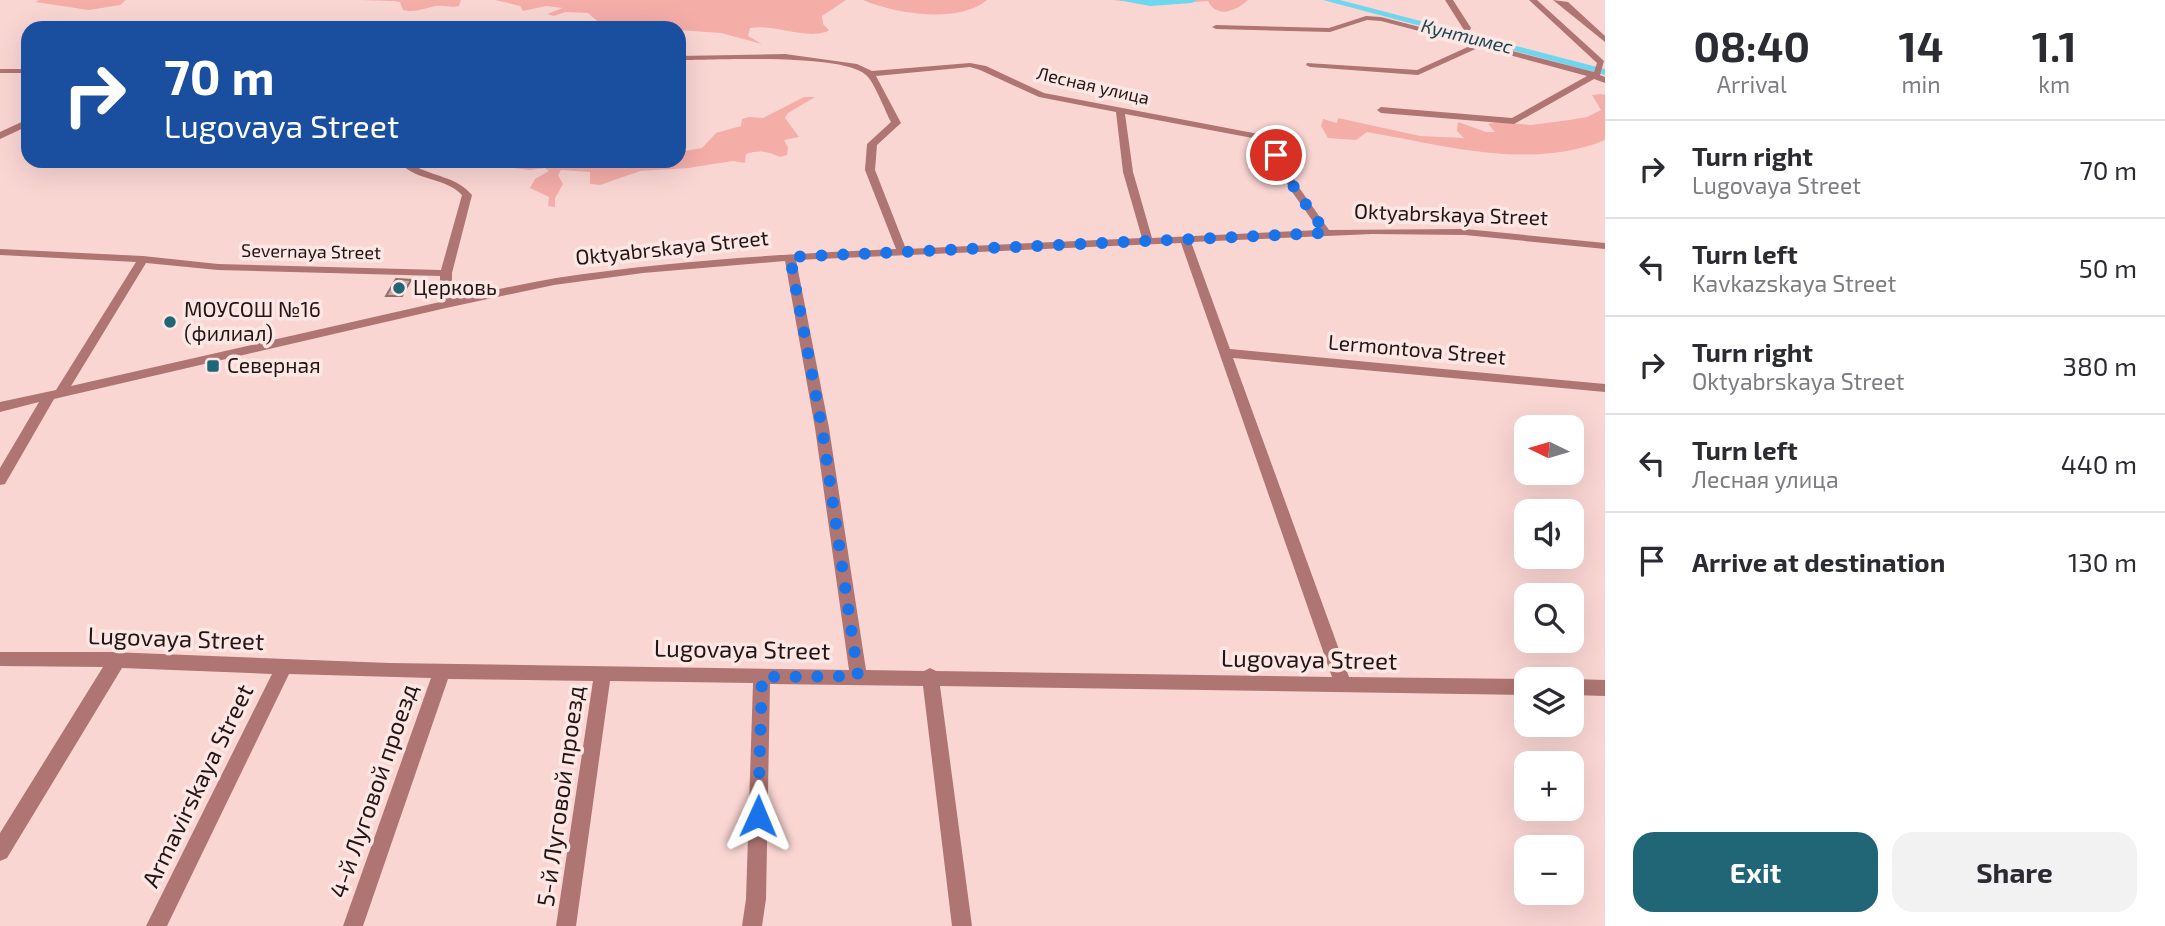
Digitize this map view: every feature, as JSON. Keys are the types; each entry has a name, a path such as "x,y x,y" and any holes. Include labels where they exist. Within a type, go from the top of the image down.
{"street":[{"path":"1449,0 1467,28"},
{"path":"1533,0 1601,71"},
{"path":"1557,0 1605,40"},
{"path":"1216,27 1330,30 1373,18 1478,45 1601,71"},
{"path":"1310,65 1418,73 1478,45"},
{"name":"Лесная улица","path":"686,58 785,56 857,65 871,74 970,65 983,68 1042,95 1266,138 1295,189 1326,233"},
{"path":"0,71 21,71"},
{"path":"1381,110 1514,121 1601,71"},
{"path":"871,74 896,122 872,144 870,170 902,251"},
{"path":"1120,110 1128,172 1148,241"},
{"path":"0,136 21,126"},
{"path":"411,168 420,175 457,183 467,195 446,273 446,304"},
{"name":"Oktyabrskaya Street","path":"0,407 446,304 554,282 643,270 790,257 1326,233 1465,233 1605,246"},
{"path":"1185,240 1343,685"},
{"name":"Severnaya Street","path":"0,252 144,259 218,267 446,273"},
{"path":"790,257 822,428 858,676"},
{"path":"0,480 144,259"},
{"name":"Lermontova Street","path":"1225,354 1605,388"},
{"name":"Lugovaya Street","path":"0,659 762,677 930,676 1514,687"},
{"path":"0,851 116,662"},
{"name":"Armavirskaya Street","path":"156,926 284,667"},
{"name":"4-й Луговой проезд","path":"353,926 442,671"},
{"name":"5-й Луговой проезд","path":"566,926 603,672"},
{"path":"930,676 962,926"},
{"path":"752,926 756,900 762,677"},
{"path":"1584,687 1605,688"}],"shaded area":[{"path":"126,0 120,5 89,10 35,2"},
{"path":"358,0 461,0 459,6 436,6 412,11 403,10 400,2"},
{"path":"495,0 846,0 822,16 823,24 829,30 826,32 807,34 750,28 748,36 762,44 721,33 686,30 686,21 597,21 588,13 565,12 554,16 547,14 563,8 546,6 523,11 520,6"},
{"path":"863,0 987,0 960,12 926,14 892,9"},
{"path":"1111,0 1248,0 1232,10 1221,11 1212,7 1208,1 1163,4"},
{"path":"1592,95 1605,95 1605,140 1547,154 1487,152 1367,132 1356,140 1328,138 1321,126 1323,119 1337,123 1338,118 1420,136 1464,138 1457,131 1458,122 1486,132 1495,132 1488,124 1497,122 1531,125 1587,117 1601,110"},
{"path":"804,97 815,97 788,113 785,118 799,137 784,140 788,147 787,155 780,157 768,152 756,152 746,154 745,163 733,161 688,168 640,171 600,185 590,184 590,172 561,170 558,175 563,184 555,198 555,207 548,206 549,197 530,188 535,179 549,171 545,168 686,168 686,151 702,148 716,133 741,126 742,119 763,118"},
{"path":"513,168 545,168 530,170"}],"building":[{"name":"Церковь","path":"396,279 411,280 402,296 386,296"}],"waterway":[{"name":"Кунтимес","path":"1123,0 1150,3 1192,0"},
{"name":"Кунтимес","path":"1328,0 1605,72"}],"place":[{"name":"Церковь","path":"399,288"},
{"name":"МОУСОШ №16 (филиал)","path":"170,322"},
{"name":"Северная","path":"213,366"}],"route":[{"path":"758,816 762,677 858,676 822,428 790,257 1326,233 1295,189 1276,155"}]}
